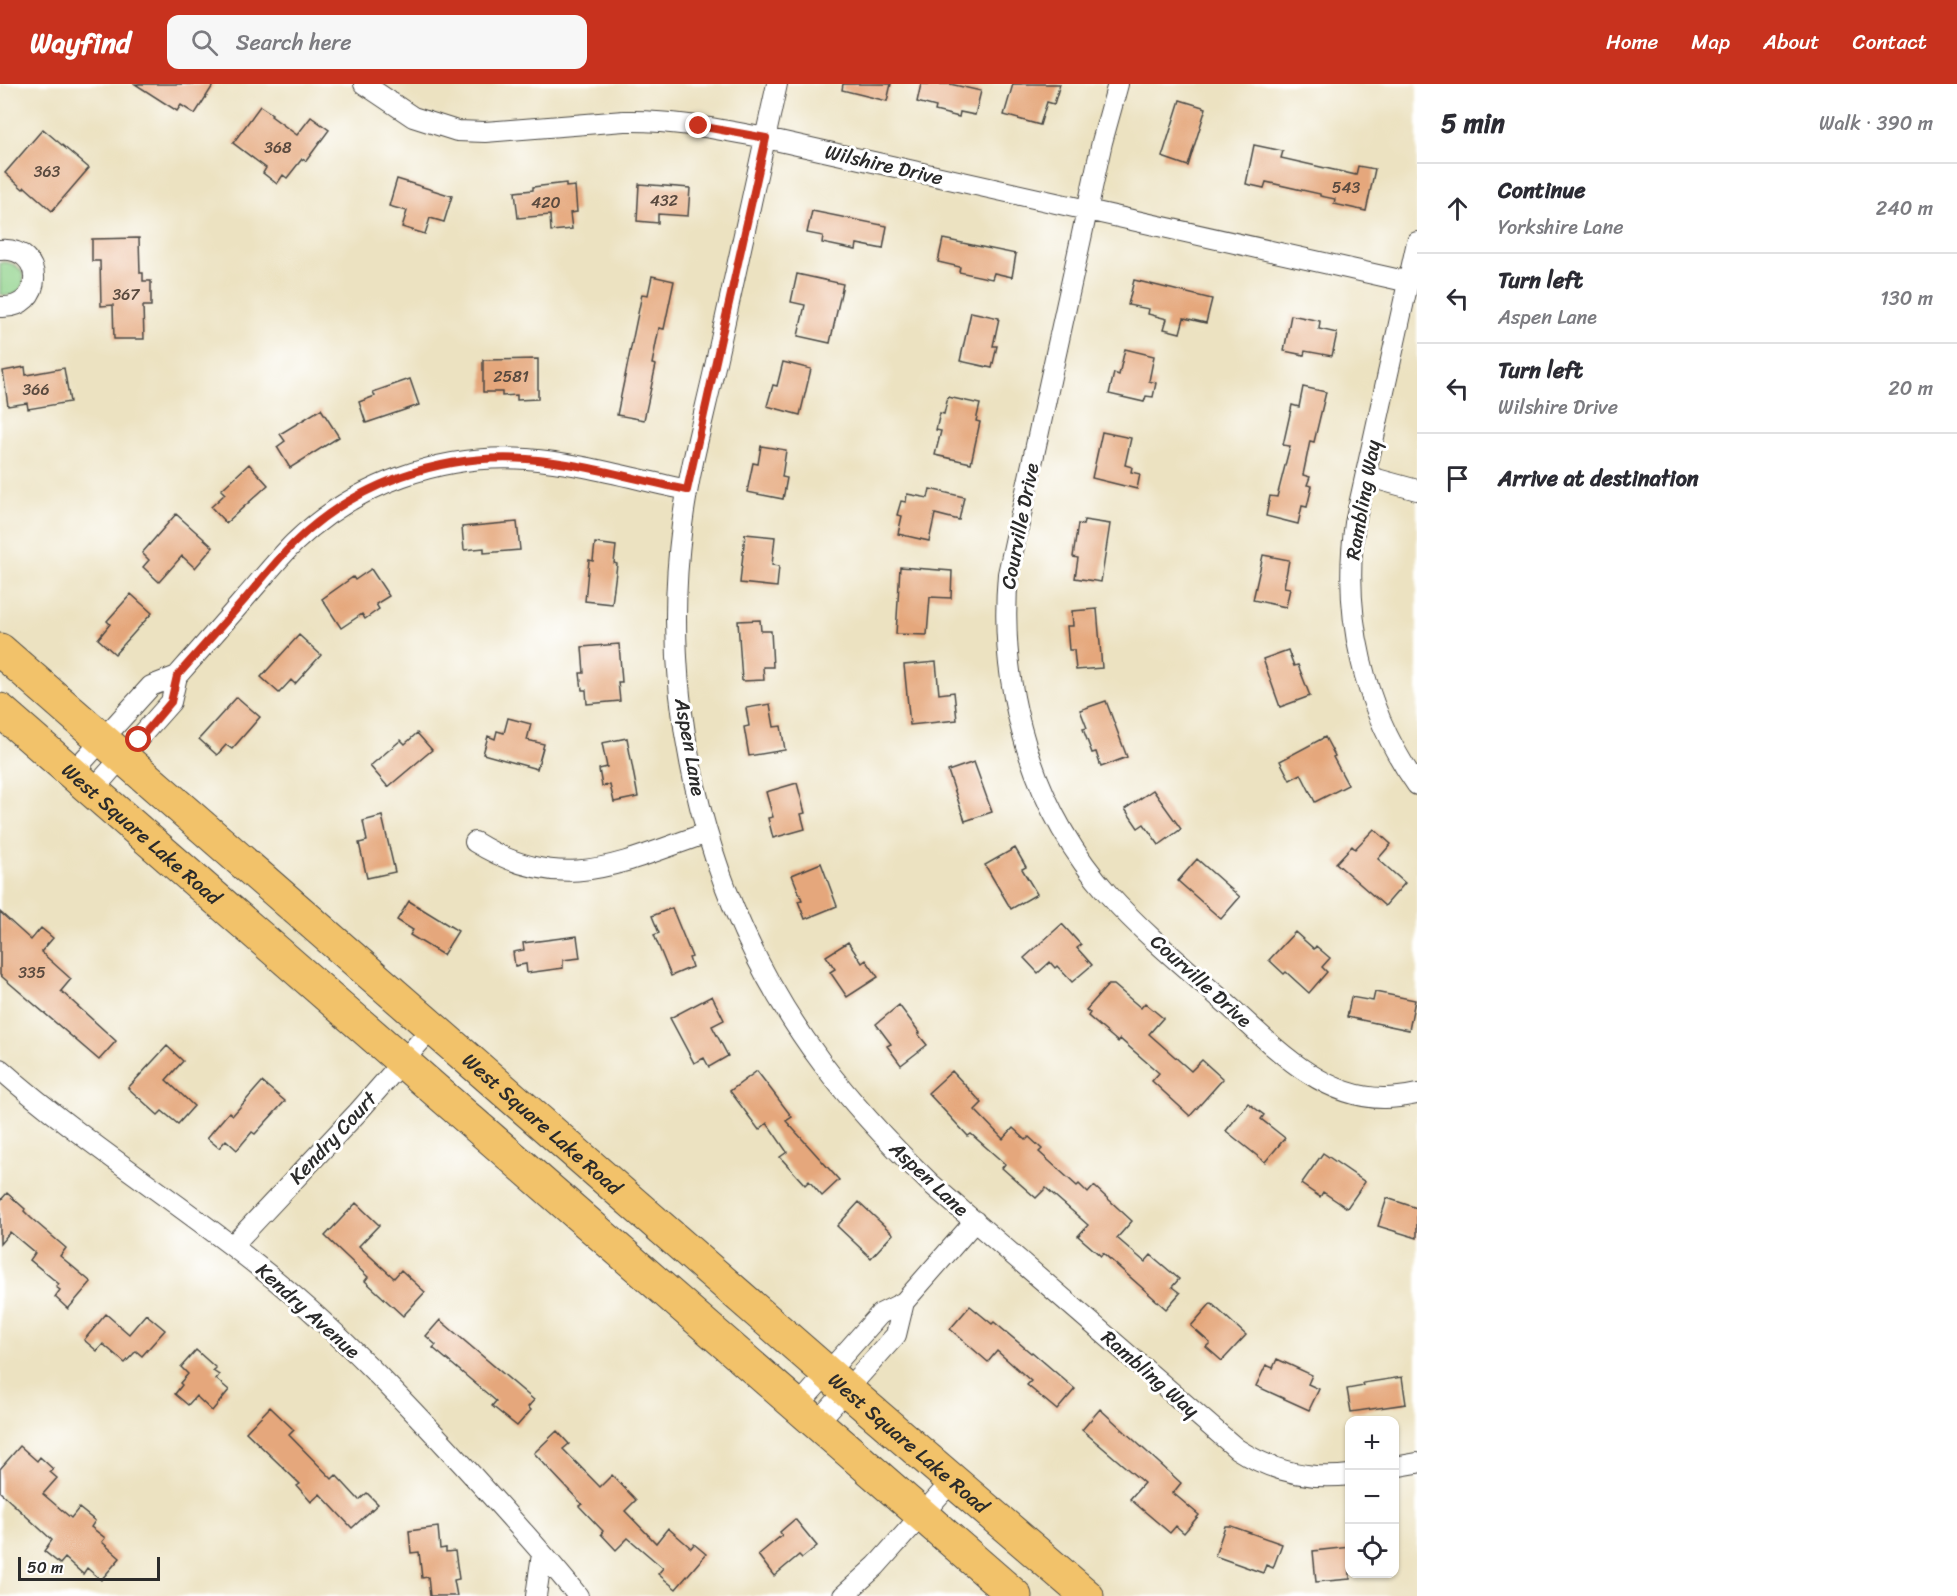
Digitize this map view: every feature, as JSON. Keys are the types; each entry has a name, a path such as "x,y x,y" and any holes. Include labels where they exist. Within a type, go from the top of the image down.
{"highway":[{"name":"West Square Lake Road","path":"0,651 837,1382 1087,1596"},
{"name":"West Square Lake Road","path":"0,710 1015,1596"}],"street":[{"name":"Wilshire Drive","path":"364,84 413,117 457,131 478,132 646,120 699,126 766,138 1409,282"},
{"name":"Aspen Lane","path":"777,84 687,490 678,561 677,660 685,734 707,834 717,866 761,967 791,1018 821,1062 857,1108 892,1146 975,1221 904,1302 896,1335 837,1382 808,1415"},
{"name":"Courville Drive","path":"1118,84 1102,142 1008,574 1006,615 1009,663 1013,694 1030,758 1054,813 1070,842 1108,894 1143,929 1275,1047 1311,1075 1346,1091 1385,1098 1417,1094"},
{"name":"Rambling Way","path":"1417,243 1351,550 1352,603 1357,644 1369,688 1403,764 1417,785"},
{"path":"0,250 22,254 29,261 34,277 33,286 24,301 15,306 0,307"},
{"path":"82,782 112,749 151,686 177,676 294,543 348,502 394,478 465,460 526,459 567,464 687,490"},
{"path":"1366,476 1417,490"},
{"path":"82,782 112,749 171,702 177,676"},
{"path":"475,842 494,854 516,862 549,871 574,872 610,866 707,834"},
{"name":"Kendry Court","path":"232,1246 358,1112 432,1028"},
{"name":"Kendry Avenue","path":"0,1069 296,1297 361,1358 457,1458 578,1596"},
{"name":"Rambling Way","path":"975,1221 1237,1449 1264,1464 1293,1473 1329,1477 1345,1475"},
{"path":"1399,1466 1417,1463"},
{"path":"843,1596 876,1566 952,1481"},
{"path":"536,1596 542,1554"}],"green space":[{"path":"0,263 14,265 23,276 21,289 9,295 0,294"}],"building":[{"path":"135,84 214,84 195,114 181,105 177,111"},
{"path":"843,84 891,84 887,101 842,90"},
{"path":"921,84 950,84 981,91 975,115 960,112 959,117 935,111 936,107 917,102"},
{"path":"1013,84 1060,84 1054,104 1047,102 1040,125 1004,115"},
{"path":"1180,100 1206,108 1188,166 1162,157"},
{"path":"260,106 297,135 311,117 329,130 306,161 302,159 287,178 283,175 277,184 263,173 266,168 233,143"},
{"path":"43,129 89,168 52,211 5,173"},
{"path":"1254,145 1283,151 1281,158 1356,175 1358,166 1375,169 1366,211 1334,204 1335,199 1320,196 1320,194 1266,182 1264,188 1246,184"},
{"path":"397,179 452,196 444,222 430,218 425,234 402,227 407,211 389,206"},
{"path":"566,183 566,187 575,186 577,212 570,213 572,229 551,231 550,215 518,218 515,192"},
{"path":"639,184 690,188 688,216 658,214 658,223 637,221"},
{"path":"812,211 887,226 883,249 857,244 856,250 822,243 823,236 807,233"},
{"path":"139,238 140,273 143,273 143,281 151,281 151,306 143,306 144,339 114,339 113,305 101,306 100,261 92,261 92,239"},
{"path":"943,239 1016,254 1012,277 994,273 992,279 959,272 960,267 938,262"},
{"path":"797,274 843,284 830,343 798,336 805,305 791,302"},
{"path":"652,276 674,281 664,329 659,328 652,364 656,365 644,420 617,415 642,294 648,295"},
{"path":"1134,280 1212,299 1206,323 1184,318 1180,333 1164,329 1167,319 1148,314 1149,309 1128,305"},
{"path":"971,312 999,318 993,346 997,346 992,368 960,361"},
{"path":"1291,315 1320,321 1319,329 1337,333 1332,356 1305,351 1304,355 1284,351"},
{"path":"1125,349 1154,356 1149,381 1156,383 1153,397 1146,396 1144,402 1109,394 1114,373 1119,375"},
{"path":"538,359 538,399 517,400 517,395 502,396 502,392 483,392 483,360"},
{"path":"783,362 811,369 800,415 767,406 773,385 777,386"},
{"path":"25,367 26,375 64,368 70,402 28,409 27,403 8,406 3,371"},
{"path":"410,379 419,405 366,423 359,402 375,396 373,392"},
{"path":"1303,387 1326,392 1314,442 1310,441 1303,475 1310,477 1307,485 1312,486 1307,507 1302,506 1298,524 1266,516 1270,496 1277,497 1290,446 1283,445 1292,405 1299,407"},
{"path":"948,397 980,404 976,421 980,422 971,463 935,455 941,431 936,430 940,413 944,414"},
{"path":"321,409 339,437 290,468 277,447 285,441 280,434"},
{"path":"1102,432 1131,438 1125,465 1132,467 1131,472 1140,474 1137,489 1092,478"},
{"path":"761,446 786,450 782,477 787,478 783,499 747,492 753,463 758,464"},
{"path":"249,464 268,485 226,523 211,507 225,494 221,490"},
{"path":"930,489 964,497 959,520 935,514 929,541 898,534 902,516 897,515 901,501 906,502 907,494 928,498"},
{"path":"176,514 213,547 195,568 182,556 159,582 143,567 149,560 142,553"},
{"path":"1084,520 1110,524 1101,582 1075,578 1078,558 1073,557 1078,524 1083,525"},
{"path":"517,522 520,550 484,553 484,548 464,550 462,527"},
{"path":"745,534 775,537 772,565 779,566 777,587 740,583"},
{"path":"595,543 616,546 614,563 617,564 612,604 585,601 589,560 593,561"},
{"path":"1263,555 1289,560 1284,587 1290,588 1286,607 1253,600"},
{"path":"900,567 952,571 951,598 930,597 927,635 896,634"},
{"path":"371,569 389,596 376,604 379,609 365,619 362,614 341,628 322,599 353,577 355,580"},
{"path":"131,594 152,613 115,654 98,639 110,624 107,621"},
{"path":"1097,609 1102,668 1076,670 1074,650 1069,650 1067,626 1073,626 1072,611"},
{"path":"760,620 761,631 771,631 773,667 763,667 764,680 742,681 738,621"},
{"path":"299,635 321,655 295,684 291,680 279,693 261,677"},
{"path":"619,644 622,682 618,682 620,701 587,704 586,690 582,690 580,673 584,673 582,647"},
{"path":"1288,650 1294,666 1298,665 1310,696 1280,707 1263,659"},
{"path":"936,662 939,694 954,692 957,720 910,725 904,665"},
{"path":"237,697 260,717 232,749 226,745 217,755 199,739"},
{"path":"1106,701 1127,757 1101,767 1096,752 1092,753 1083,729 1087,728 1080,710"},
{"path":"770,704 774,727 781,726 785,750 749,756 744,727 749,726 746,708"},
{"path":"508,718 531,724 527,740 544,744 537,769 483,754 488,736 495,739 497,731 504,733"},
{"path":"417,733 432,750 388,787 370,766 401,740 405,744"},
{"path":"1325,737 1348,785 1315,802 1301,774 1290,780 1280,761"},
{"path":"627,738 638,797 614,802 610,785 602,786 599,769 607,767 602,743"},
{"path":"974,762 992,812 965,821 948,771"},
{"path":"797,783 805,813 801,814 805,829 773,838 768,818 773,817 766,792"},
{"path":"1153,790 1181,829 1159,845 1144,824 1138,828 1125,809"},
{"path":"382,816 395,872 367,878 359,843 367,841 363,821"},
{"path":"1374,829 1391,844 1378,859 1405,883 1385,906 1336,863 1352,846 1355,849"},
{"path":"1015,848 1026,867 1022,869 1037,894 1011,909 985,865"},
{"path":"1197,859 1240,897 1221,919 1178,881"},
{"path":"821,863 837,906 805,919 798,901 802,900 792,875"},
{"path":"409,901 458,931 443,955 410,935 413,930 397,920"},
{"path":"672,908 692,957 689,958 692,967 671,976 654,935 659,933 652,916"},
{"path":"0,912 31,940 41,928 53,938 41,952 71,979 61,991 116,1041 99,1060 0,975"},
{"path":"1062,924 1081,945 1077,948 1092,965 1072,982 1050,962 1038,973 1024,958"},
{"path":"1295,932 1314,949 1316,946 1330,958 1322,967 1327,972 1309,993 1269,960"},
{"path":"577,936 580,958 563,960 563,968 527,973 526,964 515,966 513,952 524,950 523,943"},
{"path":"848,942 862,963 866,960 878,977 847,997 830,972 835,969 826,956"},
{"path":"1108,985 1114,985 1141,1008 1145,1003 1163,1018 1149,1034 1191,1071 1202,1060 1223,1079 1190,1116 1152,1081 1159,1073 1120,1039 1118,1042 1088,1016 1090,1013 1086,1010"},
{"path":"1375,992 1415,1000 1409,1030 1347,1017 1351,997 1373,1001"},
{"path":"712,996 724,1020 712,1026 728,1056 709,1067 704,1058 694,1063 670,1018"},
{"path":"899,1005 927,1045 901,1065 887,1046 891,1044 876,1024"},
{"path":"167,1046 183,1061 166,1080 194,1106 178,1124 162,1111 158,1115 128,1088"},
{"path":"757,1071 792,1117 786,1121 839,1180 822,1196 809,1181 805,1185 780,1157 787,1152 767,1123 759,1130 730,1091"},
{"path":"952,1071 982,1103 975,1110 1003,1139 1013,1128 1026,1140 1029,1137 1042,1149 1039,1152 1077,1186 1079,1184 1088,1193 1094,1186 1132,1221 1117,1238 1145,1262 1151,1255 1179,1279 1172,1287 1180,1293 1166,1309 1103,1253 1101,1256 1078,1236 1088,1225 1046,1188 1036,1198 1002,1168 1005,1164 971,1134 968,1136 928,1093"},
{"path":"262,1082 285,1101 255,1134 252,1132 237,1150 226,1140 219,1148 207,1138 229,1112 233,1115"},
{"path":"1248,1103 1264,1115 1261,1119 1285,1138 1265,1162 1226,1131"},
{"path":"1323,1153 1365,1182 1347,1208 1323,1192 1320,1197 1301,1184"},
{"path":"7,1193 25,1209 24,1211 31,1218 66,1248 60,1256 91,1282 68,1309 55,1297 60,1290 56,1287 59,1284 30,1260 35,1253 10,1232 0,1244 0,1201"},
{"path":"1387,1198 1417,1208 1417,1238 1378,1226"},
{"path":"859,1202 893,1234 871,1258 837,1226"},
{"path":"356,1203 379,1225 359,1246 394,1278 401,1270 425,1292 403,1316 365,1281 368,1277 325,1236"},
{"path":"1211,1303 1246,1335 1222,1361 1206,1347 1210,1343 1191,1326"},
{"path":"970,1306 1032,1352 1075,1389 1057,1410 1027,1385 1031,1381 997,1351 988,1362 950,1329"},
{"path":"106,1314 129,1334 146,1314 165,1330 142,1356 136,1351 125,1363 103,1344 97,1351 84,1340"},
{"path":"440,1320 534,1400 528,1407 531,1410 517,1426 492,1406 496,1401 433,1348 436,1345 426,1336"},
{"path":"196,1350 216,1368 213,1371 219,1375 216,1379 229,1390 212,1411 196,1396 188,1405 175,1394 182,1385 180,1383 188,1374 181,1367"},
{"path":"1277,1359 1312,1375 1308,1384 1319,1389 1309,1410 1256,1386 1266,1365 1273,1368"},
{"path":"1402,1377 1406,1404 1351,1412 1347,1389 1364,1386 1363,1383"},
{"path":"270,1407 294,1430 289,1435 332,1479 336,1475 359,1500 367,1493 378,1504 352,1528 320,1494 311,1502 297,1486 300,1484 246,1432"},
{"path":"1100,1409 1181,1483 1173,1493 1199,1515 1184,1533 1176,1526 1170,1533 1130,1499 1144,1483 1082,1430"},
{"path":"557,1431 569,1444 563,1449 600,1487 612,1475 636,1500 625,1511 656,1543 668,1528 691,1548 694,1544 706,1554 676,1589 658,1574 663,1568 628,1538 616,1550 601,1534 603,1531 579,1506 582,1504 534,1453"},
{"path":"20,1446 37,1461 40,1457 53,1469 50,1472 57,1478 43,1494 71,1518 79,1508 95,1521 91,1527 105,1538 102,1542 120,1558 101,1580 87,1568 83,1574 65,1558 60,1564 44,1551 52,1540 0,1492 0,1469"},
{"path":"795,1519 817,1546 802,1558 799,1555 774,1576 758,1555 782,1535 780,1532"},
{"path":"1225,1526 1231,1526 1282,1544 1273,1568 1266,1565 1263,1573 1215,1556"},
{"path":"438,1527 440,1549 446,1548 446,1552 455,1551 459,1579 454,1580 457,1596 430,1596 428,1577 422,1578 419,1552 411,1553 409,1531"},
{"path":"1345,1548 1345,1578 1350,1579 1316,1582 1313,1551"}],"route":[{"path":"139,740 171,702 177,676 294,543 331,513 365,492 394,478 465,460 526,459 557,462 687,490 766,138 699,126"}]}
